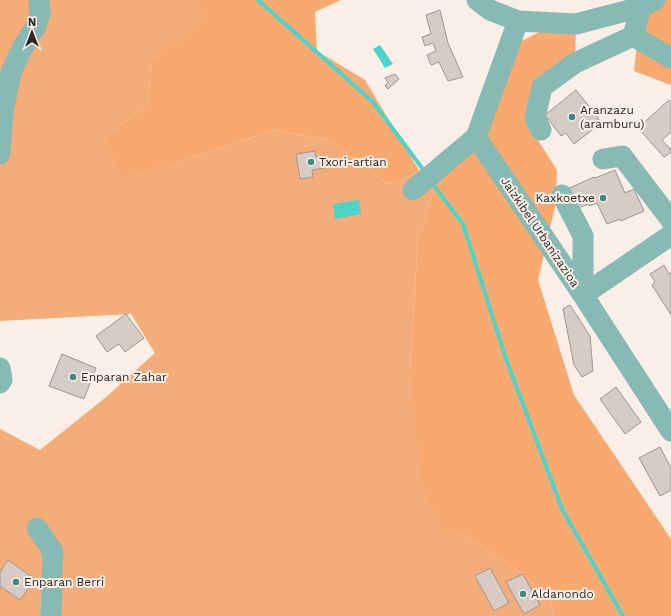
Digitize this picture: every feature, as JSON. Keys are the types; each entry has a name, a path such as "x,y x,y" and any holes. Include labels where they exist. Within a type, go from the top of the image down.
{"street":[{"path":"0,154 3,112 11,72 23,47 36,26 40,13 39,0"},
{"path":"477,0 490,10 518,21 576,24 648,4"},
{"path":"541,130 535,118 542,87 575,63 633,36 648,4"},
{"path":"414,190 476,137 518,21"},
{"path":"633,36 671,58"},
{"name":"Jaizkibel Urbanizazioa","path":"476,137 583,294 671,431"},
{"path":"603,159 622,156 671,220"},
{"path":"562,195 583,236 583,294"},
{"path":"583,294 671,235"},
{"path":"0,368 2,380 0,383"},
{"path":"37,528 53,552 51,616"}],"shaded area":[{"path":"0,0 199,0 203,22 151,61 148,104 106,137 178,162 274,130 329,140 388,184 442,165 418,239 410,368 459,531 523,574 551,601 554,616 0,616 0,429 40,450 105,398 155,353 131,314 0,321"},
{"path":"199,0 341,0 315,12 317,51 365,80 420,172 388,184 329,140 274,130 178,162 121,177 106,137 148,104 151,61 202,22"},
{"path":"635,0 671,0 671,85 634,71 641,7"},
{"path":"557,23 576,24 575,63 535,88 529,126 557,170 556,203 538,280 574,395 671,539 671,616 554,616 551,601 523,574 459,531 441,530 421,482 410,368 418,239 442,165 476,137 508,48"}],"water":[{"path":"380,45 393,64 385,68 373,49"},
{"path":"359,200 361,214 335,219 333,204"}],"building":[{"path":"440,10 448,43 463,77 448,81 439,62 431,65 427,55 436,51 433,43 425,46 422,37 431,34 426,15"},
{"path":"395,74 399,79 388,89 385,86 388,83 385,78"},
{"name":"Aranzazu (aramburu)","path":"576,90 599,119 592,124 595,128 574,144 566,133 561,136 545,115"},
{"path":"669,100 671,103 671,132 662,140 670,149 671,148 671,152 664,157 638,128"},
{"name":"Txori-artian","path":"315,151 316,157 323,156 325,168 312,170 313,177 300,179 296,154"},
{"name":"Kaxkoetxe","path":"615,170 625,193 634,189 644,211 621,221 620,219 607,224 597,203 589,206 588,204 574,210 565,190 594,177 595,178"},
{"path":"664,265 669,274 671,273 671,315 652,285 655,282 650,274"},
{"path":"570,305 590,336 593,371 582,377 574,365 563,309"},
{"path":"126,314 144,338 125,352 119,344 107,352 96,336"},
{"name":"Enparan Zahar","path":"62,354 96,368 84,399 49,386"},
{"path":"616,387 641,422 625,434 600,399"},
{"path":"660,447 671,468 671,490 660,496 639,458"},
{"name":"Enparan Berri","path":"8,560 35,579 20,600 0,586 0,572"},
{"path":"490,568 509,603 494,611 475,576"},
{"name":"Aldanondo","path":"523,574 540,605 524,614 506,582"}],"waterway":[{"path":"258,0 373,102 422,168"},
{"path":"435,187 463,224 505,356 562,509 623,616"}],"place":[{"name":"Aranzazu (aramburu)","path":"572,117"},
{"name":"Txori-artian","path":"311,162"},
{"name":"Kaxkoetxe","path":"603,198"},
{"name":"Enparan Zahar","path":"73,377"},
{"name":"Enparan Berri","path":"16,582"},
{"name":"Aldanondo","path":"523,594"}]}
